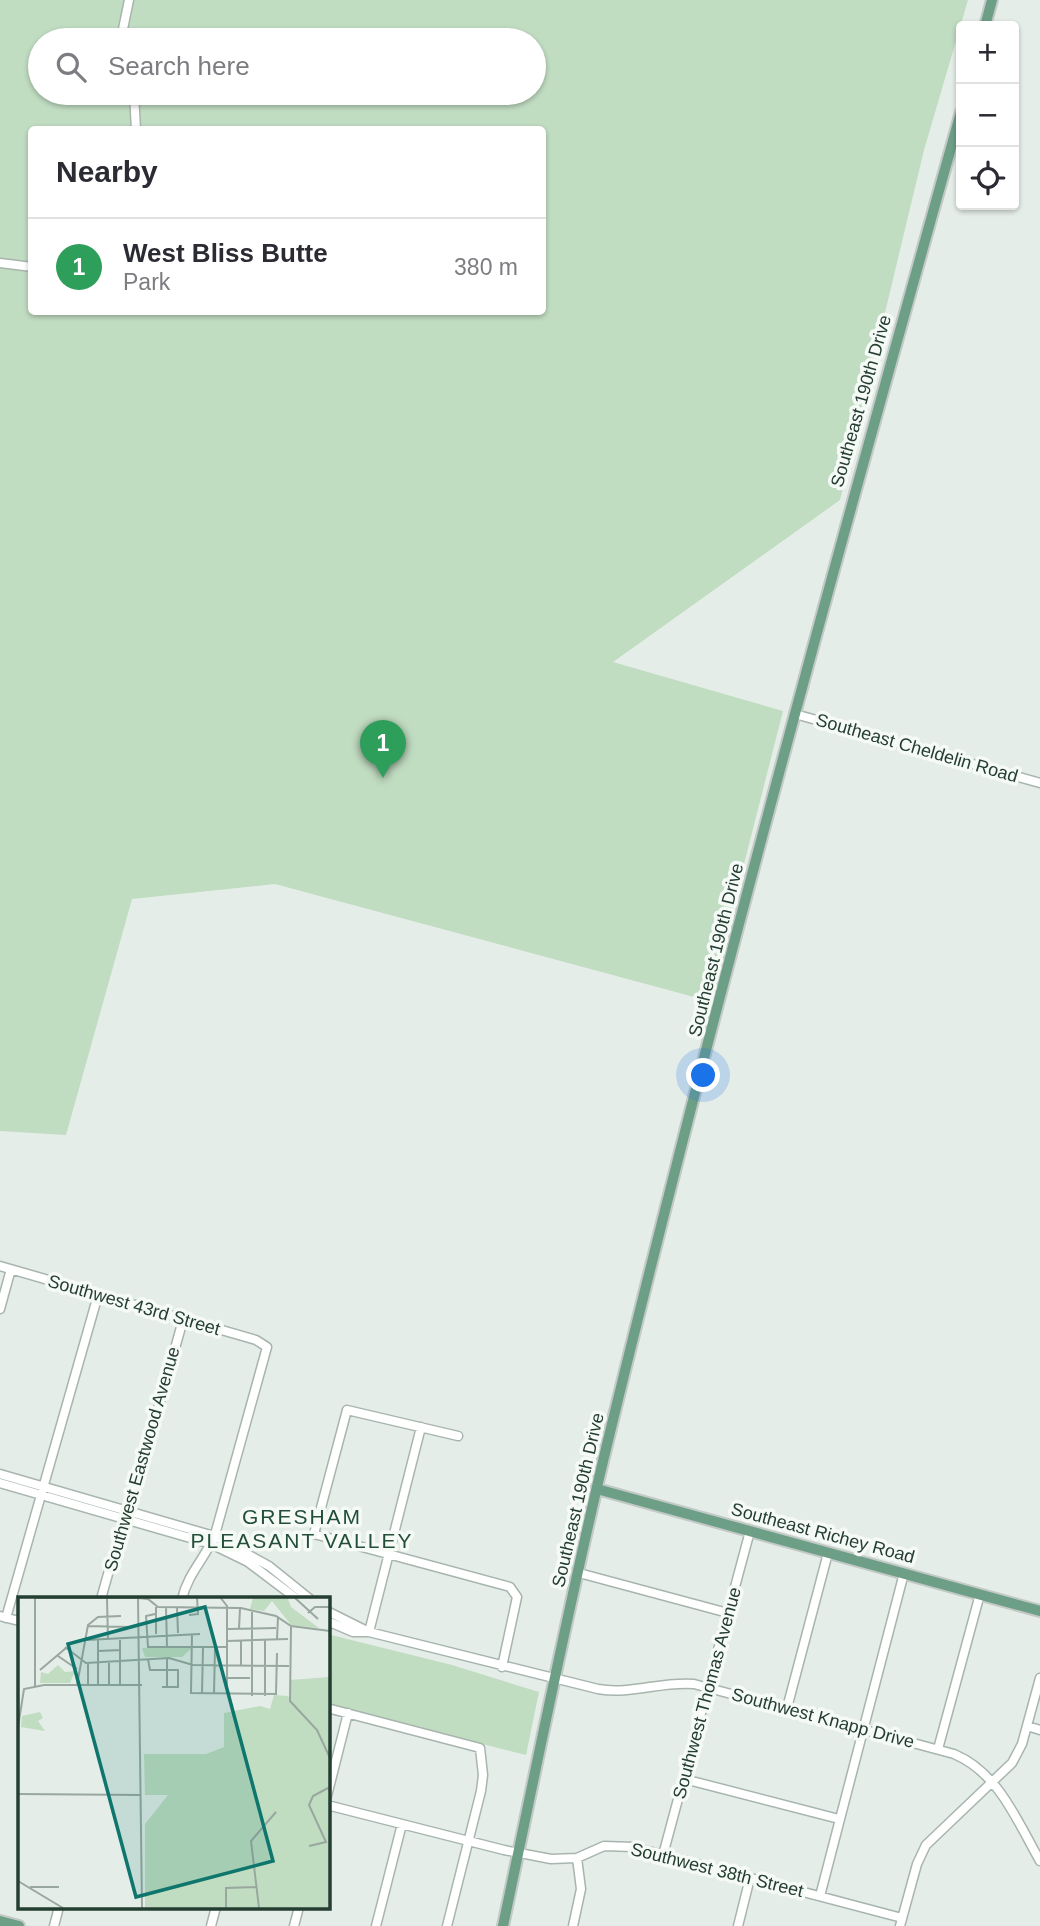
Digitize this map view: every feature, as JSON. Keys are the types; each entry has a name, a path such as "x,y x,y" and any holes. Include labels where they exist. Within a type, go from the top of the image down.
{"main road":[{"path":"986,21 992,0"},
{"name":"Southeast 190th Drive","path":"503,1926 597,1489 795,714 956,129"},
{"name":"Southeast Richey Road","path":"597,1489 1040,1611"},
{"path":"0,1921 19,1926"}],"street":[{"path":"123,28 129,0"},
{"path":"135,105 136,126"},
{"path":"0,263 28,266"},
{"name":"Southeast Cheldelin Road","path":"795,714 1040,783"},
{"name":"Southwest 43rd Street","path":"0,1266 261,1342 267,1347 213,1540"},
{"path":"0,1309 11,1269"},
{"path":"3,1617 98,1295"},
{"name":"Southwest Eastwood Avenue","path":"102,1597 183,1320"},
{"path":"457,1436 347,1410 315,1536 510,1587 515,1591 502,1667"},
{"path":"369,1632 421,1427"},
{"path":"0,1474 41,1490"},
{"path":"0,1483 41,1490 213,1540 269,1566 308,1597"},
{"name":"Southwest Thomas Avenue","path":"663,1855 750,1531"},
{"path":"183,1597 190,1576 213,1540"},
{"path":"213,1540 294,1597"},
{"path":"787,1708 828,1553"},
{"path":"579,1573 728,1614"},
{"path":"820,1896 904,1573"},
{"path":"938,1749 980,1594"},
{"path":"329,1612 369,1632"},
{"path":"329,1621 353,1632 369,1632"},
{"name":"Southwest Knapp Drive","path":"369,1632 554,1680 614,1691 673,1682 708,1687 938,1749 968,1760 992,1782 1040,1861"},
{"path":"901,1922 917,1864 926,1845 1018,1754 1040,1678"},
{"path":"329,1708 480,1748 483,1775 447,1926"},
{"path":"329,1788 348,1713"},
{"path":"1027,1727 1040,1730"},
{"path":"684,1779 839,1819"},
{"name":"Southwest 38th Street","path":"329,1806 519,1854 551,1859 577,1858 604,1846 619,1845 820,1896 901,1922"},
{"path":"376,1926 402,1824"},
{"path":"576,1925 581,1889 577,1858"},
{"path":"738,1926 750,1878"},
{"path":"54,1926 59,1909"},
{"path":"211,1926 215,1909"},
{"path":"294,1926 298,1909"}],"green space":[{"path":"0,0 968,0 962,21 956,21 956,41 924,150 840,500 613,662 783,711 709,1001 275,884 132,899 66,1135 0,1131"},
{"path":"329,1634 452,1665 539,1692 526,1755 329,1706"}],"place":[{"name":"West Bliss Butte","path":"383,778"}],"district":[{"name":"GRESHAM PLEASANT VALLEY","path":"302,1528"}]}
